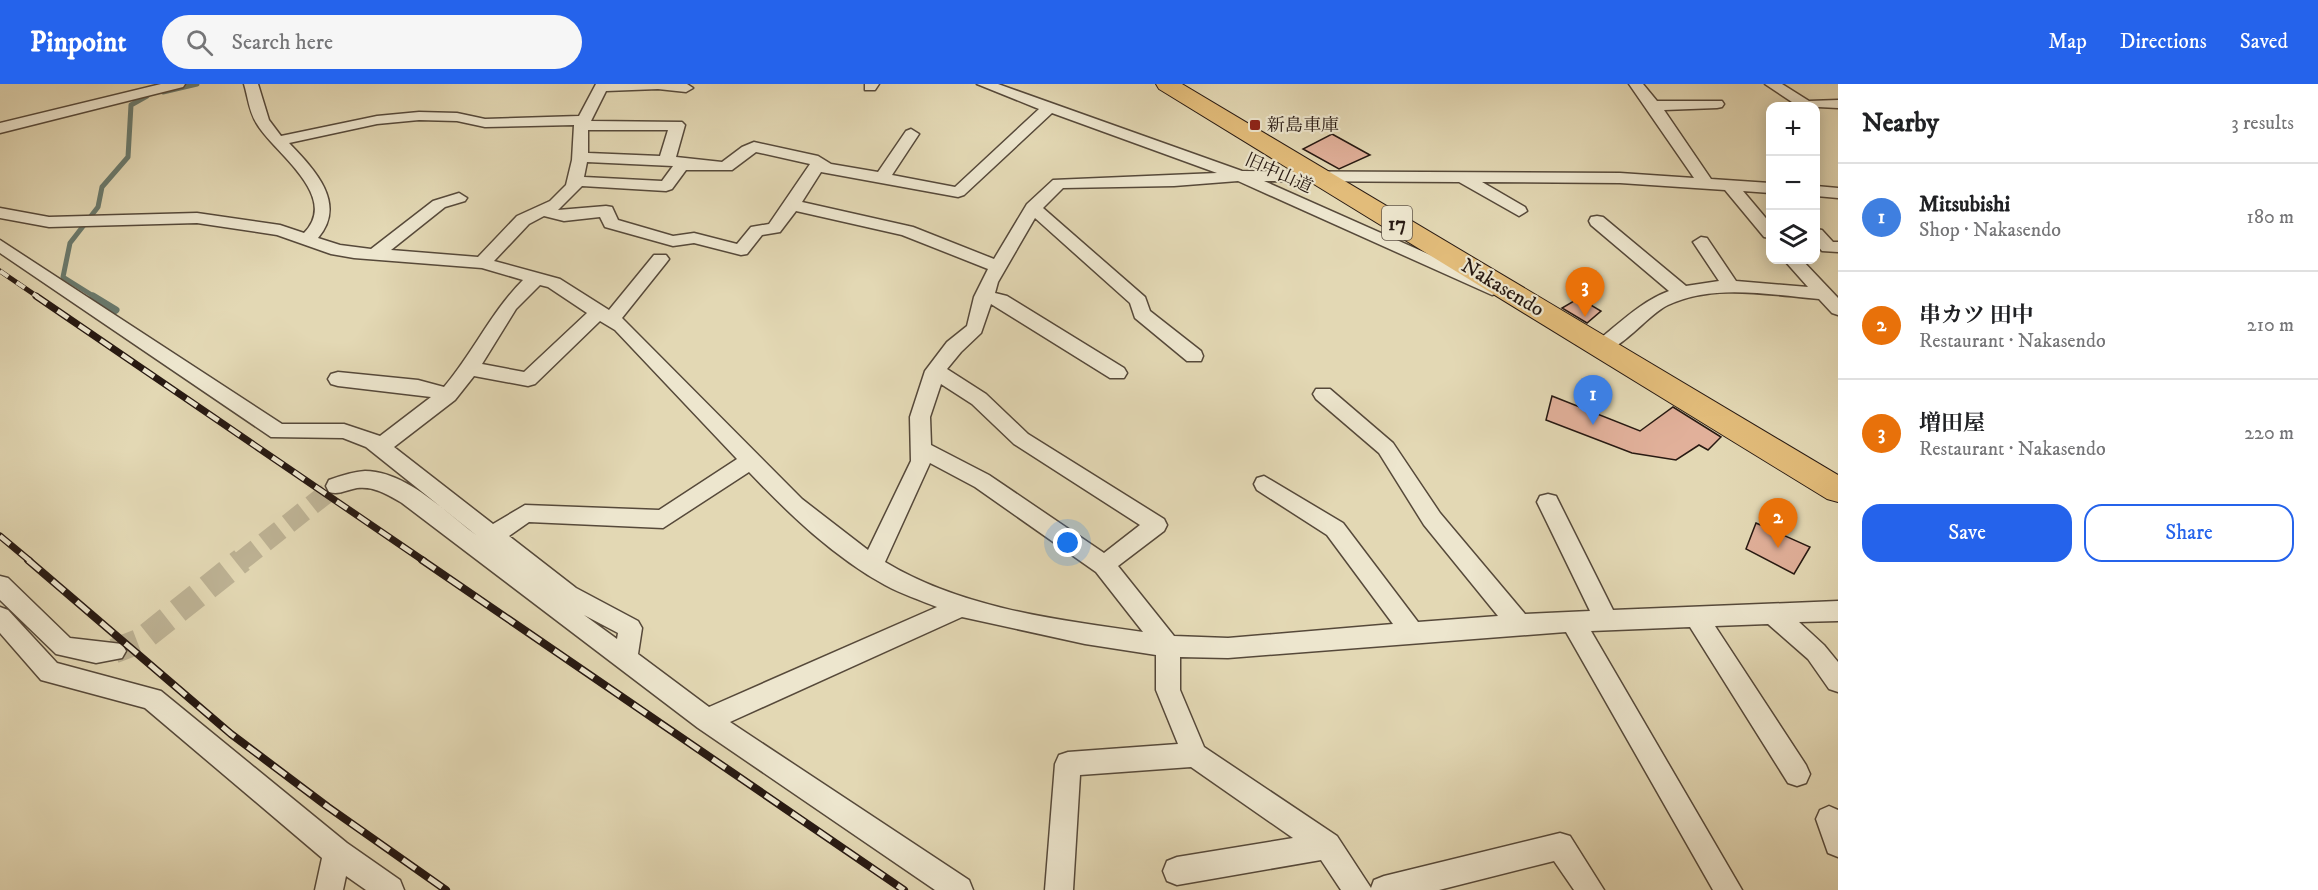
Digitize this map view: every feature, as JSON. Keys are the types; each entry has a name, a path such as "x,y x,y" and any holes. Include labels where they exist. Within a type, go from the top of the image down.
{"highway":[{"name":"Nakasendo","path":"1167,84 1838,490"}],"street":[{"path":"0,128 178,84"},
{"path":"251,84 263,122 278,141 309,172 316,185 322,209 320,225 308,238"},
{"name":"旧中山道","path":"984,84 1240,176 1551,315"},
{"path":"1636,84 1654,106 1706,184"},
{"path":"1772,84 1806,105 1838,104"},
{"path":"482,262 523,220 556,204 574,186 582,123 602,86 658,85 686,88"},
{"path":"1654,106 1717,104"},
{"path":"542,211 564,216 606,211 611,223 673,242 694,238 741,250 757,231 774,228 817,166 958,192 1050,107"},
{"path":"278,141 377,120 419,116 457,117 485,123 677,125 674,163 666,186 575,181"},
{"path":"882,177 911,134"},
{"path":"579,157 726,167 754,147 812,159 825,166"},
{"path":"872,566 921,460 920,417 935,370 954,347 975,329 983,297 998,267 1033,208 1059,183 1174,181 1240,176 1620,178 1766,188"},
{"path":"1464,177 1519,211"},
{"path":"1730,186 1766,228"},
{"path":"374,255 439,204 459,198"},
{"path":"792,204 907,231 998,267"},
{"path":"1033,208 1139,301 1141,314 1194,356"},
{"path":"0,213 49,222 197,218 266,227 308,238 336,250 374,255 482,262 554,283 621,326 794,505 872,566 895,580 961,608 1085,634 1168,646 1228,648 1519,624 1574,624 1838,611"},
{"path":"1597,221 1683,293"},
{"path":"1820,239 1828,247 1838,247"},
{"path":"1701,242 1732,288"},
{"path":"0,245 278,432 344,431 380,447 568,595 630,628 625,660"},
{"path":"470,369 528,379 605,316 660,259"},
{"path":"1797,264 1838,309"},
{"path":"380,447 448,394 470,369 509,305 536,278"},
{"path":"1603,347 1659,302 1683,293 1732,288 1824,294"},
{"path":"983,297 1001,300 1117,374"},
{"path":"935,370 979,399 1021,440 1156,525 1104,565"},
{"path":"339,380 418,387 448,394"},
{"path":"1323,394 1386,448 1432,519 1519,624"},
{"path":"922,450 982,481 1104,565 1168,646 1168,690 1195,754 1327,846 1358,890"},
{"path":"492,536 525,513 663,519 751,460"},
{"path":"336,486 351,480 371,478 389,485 707,720 959,890"},
{"path":"1264,484 1335,529 1413,633"},
{"path":"1548,502 1607,622"},
{"path":"0,585 64,647 96,653 114,651"},
{"path":"707,720 961,608"},
{"path":"1773,614 1816,652 1838,681"},
{"path":"0,617 50,672 152,699 337,854 390,890"},
{"path":"1697,618 1797,774"},
{"path":"1574,624 1728,890"},
{"path":"1059,890 1068,764 1195,754"},
{"path":"1177,871 1327,846"},
{"path":"1384,890 1560,846 1590,890"},
{"path":"329,890 337,854"}],"building":[{"path":"1332,134 1370,155 1339,169 1303,149"},
{"path":"1579,298 1601,311 1587,323 1562,308"},
{"path":"1552,396 1640,431 1673,407 1721,437 1708,450 1699,445 1676,460 1632,453 1546,420"},
{"path":"1756,523 1810,547 1794,574 1746,549"}],"waterway":[{"path":"163,92 197,84"},
{"path":"95,297 63,277 70,243 98,207 102,187 128,157 131,105 147,96"},
{"path":"93,296 116,310 110,313"}],"tunnel":[{"path":"241,561 336,486"},
{"path":"114,651 140,641 242,560"}],"railway":[{"path":"0,271 38,297"},
{"path":"36,296 424,561"},
{"path":"0,536 30,561"},
{"path":"28,560 231,734 328,807 446,890"},
{"path":"422,560 904,890"}],"place":[{"name":"新島車庫","path":"1255,125"},
{"name":"増田屋","path":"1585,317"},
{"name":"Mitsubishi","path":"1593,425"},
{"name":"串カツ 田中","path":"1778,548"}]}
